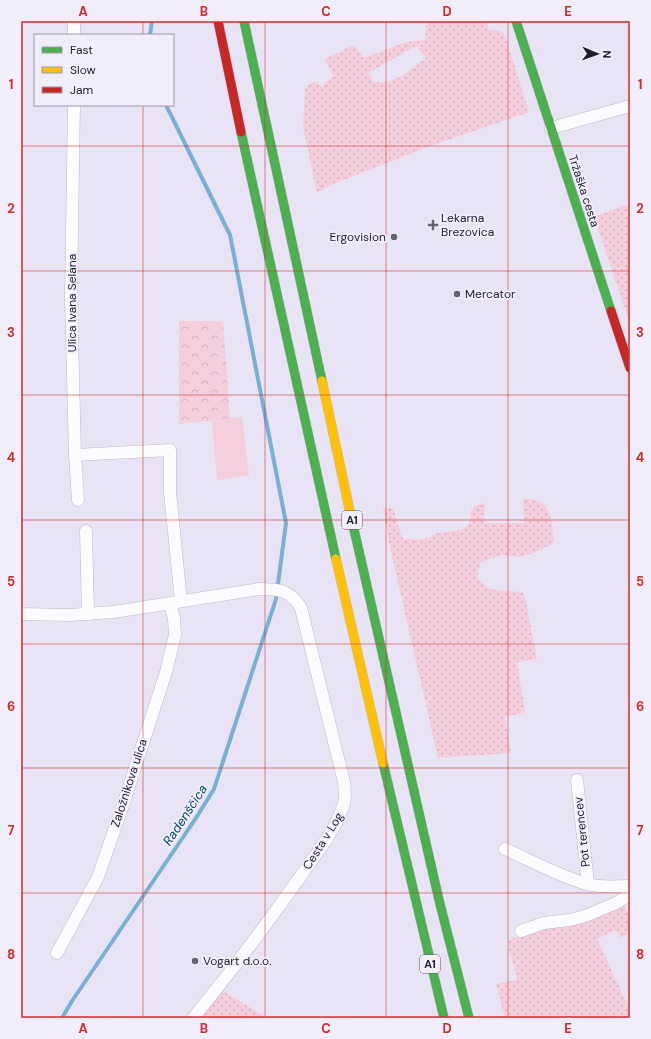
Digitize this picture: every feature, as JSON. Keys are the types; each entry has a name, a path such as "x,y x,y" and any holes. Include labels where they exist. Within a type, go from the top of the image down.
{"main road":[{"name":"A1","path":"218,21 249,171 332,544 416,910 444,1018"},
{"name":"A1","path":"244,21 351,516 439,900 469,1018"},
{"name":"Tržaška cesta","path":"516,21 630,368"},
{"path":"413,932 416,910"}],"street":[{"path":"74,21 74,34"},
{"name":"Ulica Ivana Selana","path":"74,106 71,295 75,455 78,500"},
{"path":"551,128 630,106"},
{"name":"Založnikova ulica","path":"57,953 98,877 166,672 175,635 170,450 75,455"},
{"path":"86,531 88,614"},
{"name":"Cesta v Log","path":"175,603 231,593 272,589 284,591 291,595 301,608 344,782 345,794 343,809 326,840 270,920 193,1018"},
{"path":"21,614 88,614 114,612 175,603"},
{"name":"Pot terencev","path":"576,780 588,884"},
{"name":"Pot terencev","path":"505,848 560,874 588,884 630,886"},
{"path":"521,931 544,923 570,920 584,916 614,904 630,895"}],"green space":[{"path":"432,21 486,21 489,30 500,31 505,35 529,112 436,144 333,184 317,193 303,127 305,89 311,83 317,82 322,87 333,76 325,59 351,46 356,47 364,58 406,42 425,40 426,26","holes":["416,46 426,58 401,76 387,81 373,81 368,73"]},
{"path":"628,204 630,205 630,324 594,217"},
{"path":"179,321 223,321 230,419 179,424"},
{"path":"242,417 249,475 217,480 212,421"},
{"path":"523,499 536,500 546,507 551,518 554,542 537,552 520,557 502,555 481,562 477,577 488,588 522,592 525,597 537,659 517,662 525,712 505,717 511,753 438,758 390,547 383,508 393,508 402,538 420,540 431,537 437,533 457,531 466,527 471,518 471,510 476,505 485,503 484,523 524,523"},
{"path":"622,902 630,917 630,933 620,938 616,930 597,939 628,1006 630,1006 630,1018 505,1018 496,984 517,980 509,949 509,940"},
{"path":"221,991 225,992 267,1018 198,1018"}],"waterway":[{"path":"150,34 152,21"},
{"name":"Radenščica","path":"62,1018 214,789 276,599 286,523 230,235 166,106"}],"traffic: fast":[{"path":"244,21 322,381"},
{"path":"516,21 611,311"},
{"path":"241,132 336,559"},
{"path":"350,512 439,900 469,1018"},
{"path":"383,763 444,1018"}],"traffic: slow":[{"path":"322,381 350,512"},
{"path":"336,559 383,763"}],"traffic: jam":[{"path":"218,21 241,132"},
{"path":"611,311 630,368"}],"place":[{"name":"Lekarna Brezovica","path":"433,225"},
{"name":"Ergovision","path":"394,237"},
{"name":"Mercator","path":"457,294"},
{"name":"Vogart d.o.o.","path":"195,961"}]}
